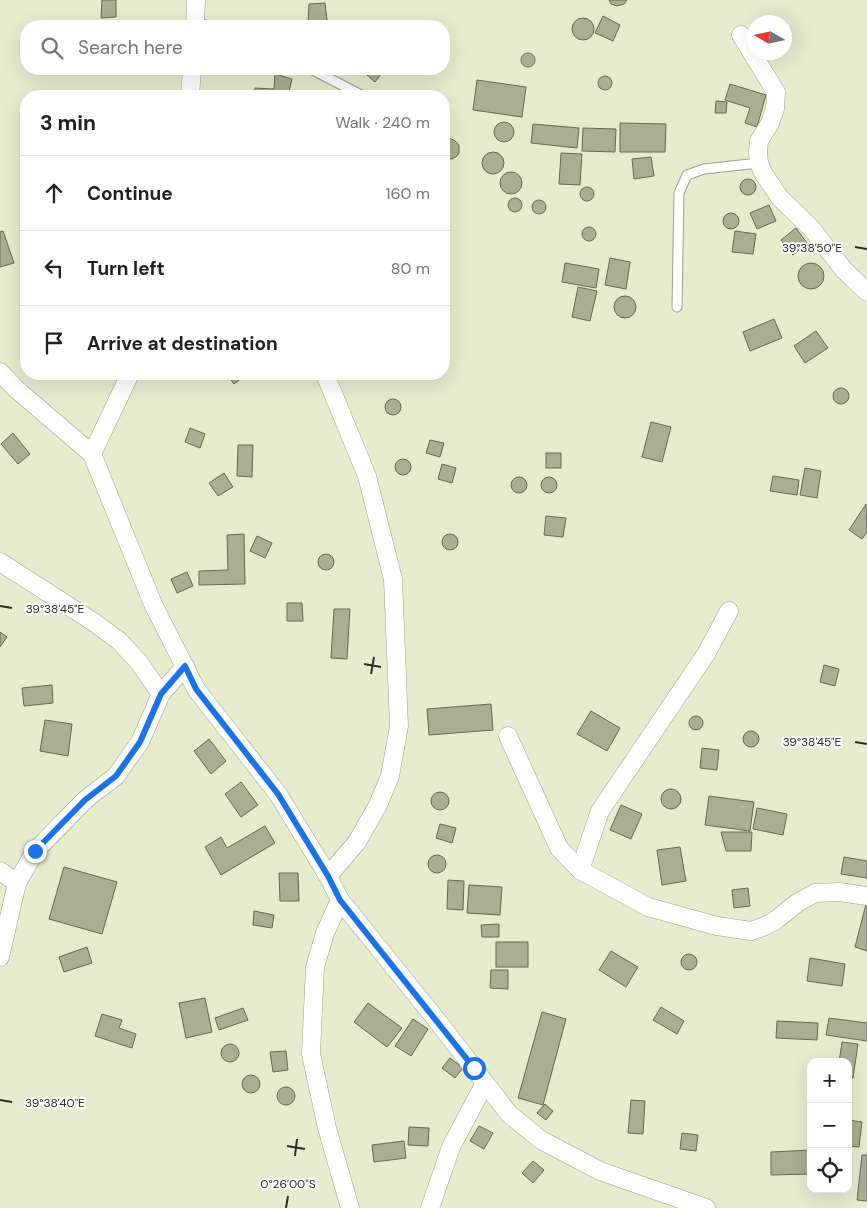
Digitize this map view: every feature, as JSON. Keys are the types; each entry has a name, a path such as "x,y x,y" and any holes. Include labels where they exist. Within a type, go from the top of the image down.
{"street":[{"path":"196,0 199,20"},
{"path":"741,35 776,92 775,108 770,123 759,141 759,163 763,174 780,198 811,228 844,270 867,292"},
{"path":"190,90 192,75"},
{"path":"0,372 15,388 92,454 153,604 196,689 278,794 328,876 340,900 509,1114 541,1140 600,1171 706,1208"},
{"path":"92,454 127,380"},
{"path":"327,380 367,476 393,579 399,726 390,776 378,805 357,842 328,876"},
{"path":"0,562 118,640 138,661 161,694"},
{"path":"580,870 600,811 706,654 729,611"},
{"path":"0,957 16,883 35,851 85,800 116,776 140,742 161,694 185,666"},
{"path":"508,736 559,848 580,870 648,907 717,926 751,931 776,920 797,903 815,894 839,892 867,896"},
{"path":"0,871 16,883"},
{"path":"340,900 325,933 315,967 312,1054 326,1128 350,1208"},
{"path":"430,1208 451,1147 485,1083"}],"lane":[{"path":"323,75 352,90"},
{"path":"677,307 679,192 687,175 704,169 759,163"}],"building":[{"path":"102,0 116,0 116,17 101,18"},
{"path":"609,0 627,0 624,4 617,6 611,4"},
{"path":"325,3 327,20 308,20 309,4"},
{"path":"603,16 620,25 613,41 595,33"},
{"path":"583,18 593,25 594,29 587,39 583,40 573,33 572,29 579,19"},
{"path":"528,53 533,55 535,60 533,65 528,67 523,65 521,60 523,55"},
{"path":"275,75 292,79 289,90 255,90 255,88 274,89"},
{"path":"367,75 380,75 375,82"},
{"path":"605,76 610,78 612,83 610,88 605,90 600,88 598,83 600,78"},
{"path":"477,80 526,87 522,117 473,110"},
{"path":"730,84 766,95 757,127 745,123 750,108 725,100"},
{"path":"716,101 727,102 726,113 715,113"},
{"path":"500,122 508,122 514,128 514,136 508,142 500,142 494,136 494,128"},
{"path":"620,123 666,124 665,152 620,152"},
{"path":"533,124 579,128 577,148 531,143"},
{"path":"583,128 616,129 615,152 582,151"},
{"path":"450,139 459,145 459,153 450,159"},
{"path":"493,152 503,159 504,163 497,173 493,174 483,167 482,163 489,153"},
{"path":"561,153 582,154 580,185 559,184"},
{"path":"651,157 654,176 634,179 632,159"},
{"path":"511,172 521,179 522,183 515,193 511,194 501,187 500,183 507,173"},
{"path":"748,179 754,181 756,187 754,193 748,195 742,193 740,187 742,181"},
{"path":"587,187 592,189 594,194 592,199 587,201 582,199 580,194 582,189"},
{"path":"515,198 520,200 522,205 520,210 515,212 510,210 508,205 510,200"},
{"path":"539,200 544,202 546,207 544,212 539,214 534,212 532,207 534,202"},
{"path":"769,205 776,221 757,229 750,213"},
{"path":"731,213 739,221 731,229 723,221"},
{"path":"589,227 594,229 596,234 594,239 589,241 584,239 582,234 584,229"},
{"path":"796,228 807,243 793,255 781,240"},
{"path":"3,231 14,263 0,267 0,232"},
{"path":"735,231 756,234 753,254 732,252"},
{"path":"610,258 630,262 626,289 605,285"},
{"path":"565,263 599,269 596,288 562,282"},
{"path":"811,263 820,267 824,276 820,285 811,289 802,285 798,276 802,267"},
{"path":"578,287 597,291 590,321 572,317"},
{"path":"625,296 635,303 636,307 629,317 625,318 615,311 614,307 621,297"},
{"path":"774,319 782,338 750,351 743,332"},
{"path":"816,331 828,348 805,363 794,346"},
{"path":"231,380 239,380 234,384"},
{"path":"838,388 844,388 849,393 847,402 838,404 833,399 833,393"},
{"path":"390,399 396,399 401,404 399,413 390,415 385,410 385,404"},
{"path":"651,422 671,427 662,462 642,457"},
{"path":"190,428 205,434 200,448 185,442"},
{"path":"13,433 30,454 18,464 1,444"},
{"path":"430,440 444,443 440,457 426,453"},
{"path":"238,445 253,445 252,477 237,476"},
{"path":"546,453 561,453 561,468 546,468"},
{"path":"400,459 406,459 411,464 409,473 400,475 395,470 395,464"},
{"path":"442,464 456,468 452,483 438,479"},
{"path":"805,468 821,471 817,498 800,495"},
{"path":"224,473 233,487 218,496 209,483"},
{"path":"773,476 799,480 797,495 770,491"},
{"path":"516,477 522,477 527,482 525,491 516,493 511,488 511,482"},
{"path":"546,477 552,477 557,482 555,491 546,493 541,488 541,482"},
{"path":"866,504 867,532 862,539 849,530"},
{"path":"546,516 566,518 563,537 544,535"},
{"path":"244,534 245,584 199,585 199,571 228,570 227,535"},
{"path":"447,534 453,534 458,539 456,548 447,550 442,545 442,539"},
{"path":"257,536 272,543 265,558 250,551"},
{"path":"323,554 329,554 334,559 332,568 323,570 318,565 318,559"},
{"path":"187,572 193,586 177,593 171,579"},
{"path":"287,603 302,603 303,621 287,621"},
{"path":"334,609 350,609 347,659 331,658"},
{"path":"0,632 7,637 0,647"},
{"path":"824,665 839,669 835,686 820,682"},
{"path":"52,685 53,703 24,706 22,688"},
{"path":"491,704 493,730 429,735 427,709"},
{"path":"591,711 620,728 607,751 577,734"},
{"path":"693,716 699,716 703,723 699,730 693,730 689,726 689,720"},
{"path":"45,720 72,724 68,756 40,751"},
{"path":"748,731 754,731 759,736 757,745 748,747 743,742 743,736"},
{"path":"209,739 226,761 211,774 194,751"},
{"path":"702,748 719,750 717,770 700,768"},
{"path":"241,782 258,805 241,817 225,794"},
{"path":"671,789 678,792 681,799 678,806 671,809 664,806 661,799 664,792"},
{"path":"436,792 444,792 449,797 447,808 436,810 431,805 431,797"},
{"path":"709,796 754,802 750,831 705,825"},
{"path":"621,805 642,814 631,839 610,830"},
{"path":"757,808 787,814 783,835 753,829"},
{"path":"440,824 456,828 452,843 436,838"},
{"path":"265,826 275,843 221,875 205,847 221,837 227,848"},
{"path":"721,832 752,832 751,851 726,851"},
{"path":"680,847 686,881 662,885 657,850"},
{"path":"433,855 441,855 446,860 444,871 433,873 428,868 428,860"},
{"path":"844,857 867,861 867,878 841,874"},
{"path":"64,867 117,882 102,934 49,919"},
{"path":"279,873 298,873 299,901 280,901"},
{"path":"448,880 464,881 463,910 447,909"},
{"path":"469,885 502,887 500,915 467,913"},
{"path":"748,888 750,906 734,908 732,890"},
{"path":"867,905 867,951 855,947"},
{"path":"254,911 274,915 272,928 253,925"},
{"path":"499,924 499,937 482,937 481,925"},
{"path":"496,942 528,942 528,967 496,967"},
{"path":"87,947 92,963 64,972 59,957"},
{"path":"611,951 638,967 626,987 599,970"},
{"path":"689,954 697,962 689,970 681,962"},
{"path":"810,958 845,964 842,986 807,981"},
{"path":"491,970 508,970 508,989 490,988"},
{"path":"205,998 212,1032 186,1038 179,1003"},
{"path":"368,1003 402,1028 387,1047 354,1022"},
{"path":"661,1007 684,1021 677,1034 653,1020"},
{"path":"243,1008 248,1020 219,1030 215,1018"},
{"path":"542,1012 566,1019 543,1105 518,1098"},
{"path":"102,1014 122,1020 119,1028 136,1034 132,1048 95,1036"},
{"path":"829,1018 867,1023 867,1041 826,1035"},
{"path":"413,1019 428,1029 411,1056 395,1046"},
{"path":"777,1021 818,1023 817,1040 776,1038"},
{"path":"842,1042 858,1044 853,1078 852,1058 840,1058"},
{"path":"226,1044 234,1044 239,1049 237,1060 226,1062 221,1057 221,1049"},
{"path":"286,1051 288,1070 273,1072 270,1052"},
{"path":"450,1058 463,1068 455,1078 442,1068"},
{"path":"247,1075 255,1075 260,1080 258,1091 247,1093 242,1088 242,1080"},
{"path":"282,1087 290,1087 295,1092 293,1103 282,1105 277,1100 277,1092"},
{"path":"631,1100 645,1101 643,1134 628,1133"},
{"path":"545,1104 553,1111 546,1120 537,1113"},
{"path":"852,1121 862,1122 859,1147 852,1146"},
{"path":"479,1126 493,1133 484,1149 470,1141"},
{"path":"409,1127 429,1128 428,1146 408,1145"},
{"path":"682,1133 698,1135 696,1151 680,1149"},
{"path":"404,1141 406,1158 374,1162 372,1145"},
{"path":"807,1150 807,1174 771,1175 771,1152"},
{"path":"862,1155 867,1155 867,1201 857,1200"},
{"path":"533,1161 544,1170 533,1183 522,1173"}],"route":[{"path":"35,851 85,800 116,776 140,742 161,694 185,666 196,689 278,794 328,876 340,900 474,1068"}]}
